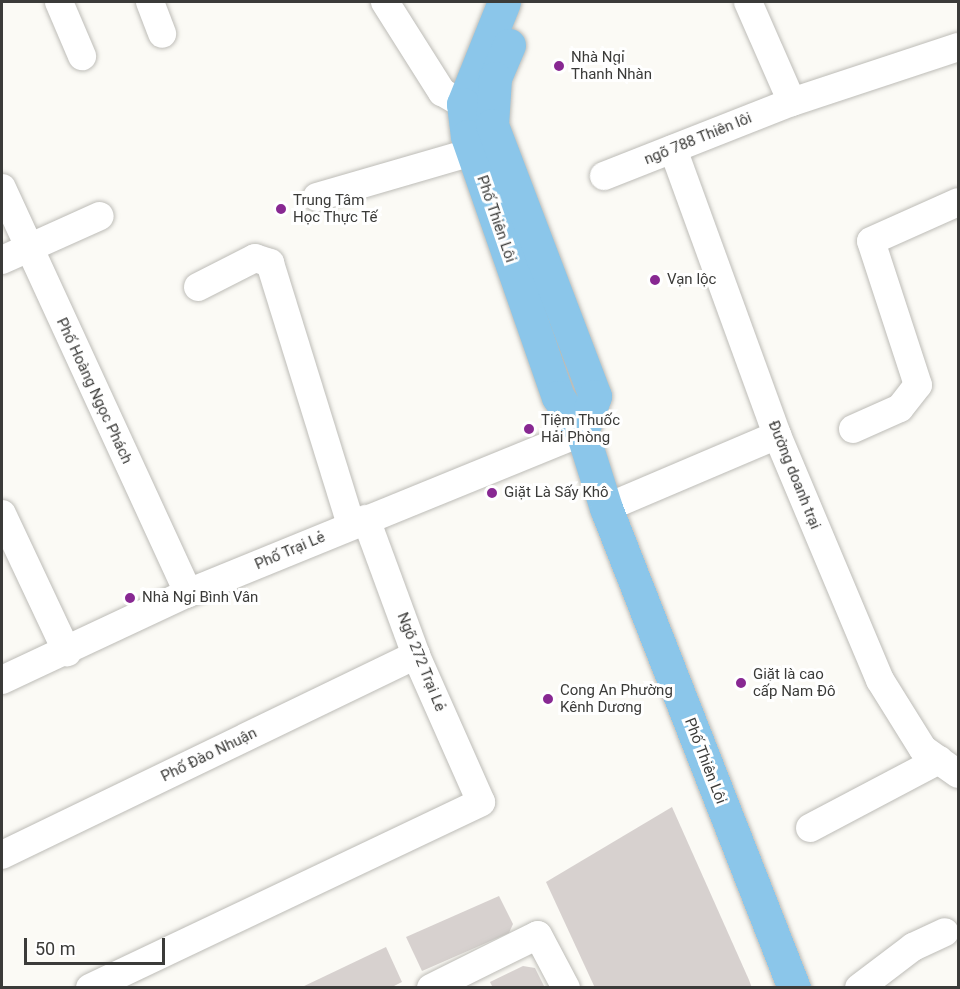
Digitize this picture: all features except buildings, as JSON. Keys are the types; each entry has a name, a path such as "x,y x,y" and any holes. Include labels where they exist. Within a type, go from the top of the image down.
{"main road":[{"name":"Phố Thiên Lôi","path":"504,2 477,103 472,152 558,397 582,432 606,508 794,987"},
{"name":"Phố Thiên Lôi","path":"477,103 495,78 527,2"},
{"name":"Phố Thiên Lôi","path":"477,103 492,125 595,396 582,432"}],"street":[{"path":"59,2 82,56"},
{"path":"150,2 162,34"},
{"path":"385,2 442,92 477,103"},
{"path":"748,2 792,102"},
{"name":"ngõ 788 Thiên lôi","path":"604,176 792,102 958,46"},
{"name":"Đường doanh trại","path":"673,149 777,435 880,680 900,718 949,767"},
{"path":"317,197 472,152"},
{"name":"Phố Hoàng Ngọc Phách","path":"2,188 28,249 188,593"},
{"path":"853,429 900,408 918,385 871,241 958,202"},
{"path":"2,260 100,216"},
{"name":"Ngõ 272 Trại Lẻ","path":"90,987 481,802 359,522 270,262 255,258 198,287"},
{"name":"Phố Trại Lẻ","path":"2,680 67,652 188,593 582,432"},
{"path":"606,508 777,435"},
{"path":"2,514 67,652"},
{"name":"Phố Đào Nhuận","path":"2,855 416,655"},
{"path":"810,828 949,767"},
{"path":"860,987 913,947 945,932"},
{"path":"432,987 538,935 566,987"}],"place":[{"name":"Nhà Ngỉ Thanh Nhàn","path":"559,66"},
{"name":"Trung Tâm Học Thực Tế","path":"281,209"},
{"name":"Vạn lộc","path":"655,280"},
{"name":"Tiệm Thuốc Hải Phòng","path":"529,429"},
{"name":"Giặt Là Sấy Khô","path":"492,493"},
{"name":"Nhà Ngỉ Bình Vân","path":"130,598"},
{"name":"Giặt là cao cấp Nam Đô","path":"741,683"},
{"name":"Cong An Phường Kênh Dương","path":"548,699"}]}
